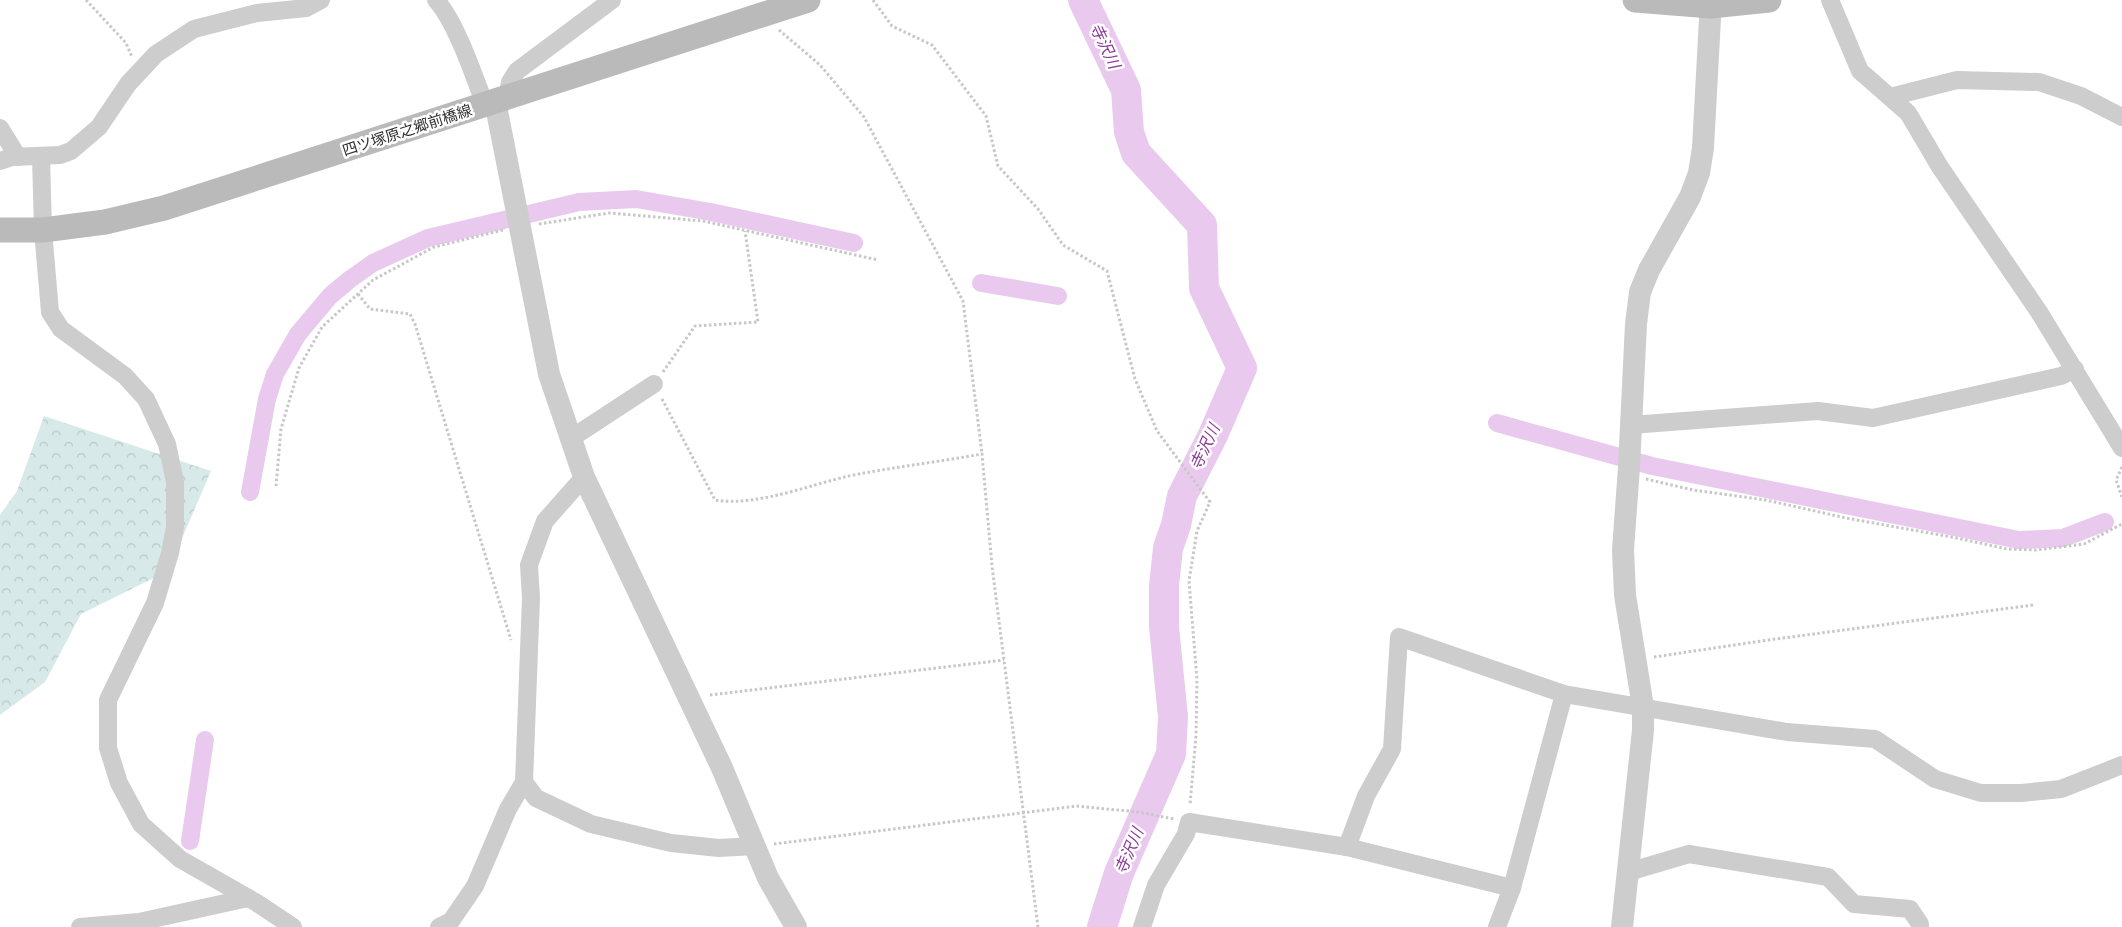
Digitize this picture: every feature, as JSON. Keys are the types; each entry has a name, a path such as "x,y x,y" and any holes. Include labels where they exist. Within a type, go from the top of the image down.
{"main road":[{"name":"四ツ塚原之郷前橋線","path":"0,230 43,230 105,222 164,208 808,0"},
{"path":"1635,0 1711,3 1770,0"}],"street":[{"path":"0,161 12,157 60,155 71,151 99,127 128,84 156,54 194,29 257,13 306,8 321,0"},
{"path":"436,0 441,6 461,46 496,102 549,374 584,477 722,768 768,878 796,927"},
{"path":"496,102 517,71 612,0"},
{"path":"1830,0 1860,71 1908,113 1940,168 2039,312 2122,448"},
{"path":"1622,927 1643,730 1643,707 1625,595 1623,550 1640,292 1648,270 1690,197 1699,173 1703,148 1711,3"},
{"path":"1890,97 1957,80 2039,82 2081,96 2122,118"},
{"path":"0,128 18,157"},
{"path":"41,157 43,230 50,312 61,329 125,376 146,399 167,444 175,482 175,527 170,553 155,603 108,700 108,748 116,774 141,824 180,859 248,898 293,927"},
{"path":"1631,425 1818,411 1873,418 2061,376 2075,369"},
{"path":"570,439 654,384"},
{"path":"439,927 451,921 475,886 508,809 524,782 531,598 529,565 545,521 584,477"},
{"path":"1347,847 1366,796 1392,749 1399,637 1564,694 1787,732 1875,739 1935,779 1981,793 2021,793 2061,789 2122,765"},
{"path":"1497,927 1512,888 1564,694"},
{"path":"524,782 536,798 591,824 671,843 718,848 755,846"},
{"path":"1142,927 1156,884 1186,834 1189,822 1347,847 1512,888"},
{"path":"1628,872 1689,854 1828,877 1854,904 1910,909 1920,927"},
{"path":"80,927 139,922 248,898"}],"path":[{"path":"86,0 126,43 138,73"},
{"path":"873,0 892,26 932,45 986,116 998,166 1038,209 1062,245 1107,271 1135,379 1157,431 1210,502 1197,531 1188,581 1197,680 1196,735 1189,822"},
{"path":"761,15 820,65 864,117 963,300 1004,660 1038,927"},
{"path":"276,486 281,430 299,368 322,327 373,280 434,247 520,226 609,213 703,221 878,260"},
{"path":"745,231 758,322 695,326 654,384 715,500 730,502 748,501 851,476 982,454"},
{"path":"358,294 370,309 410,314 415,324 512,643"},
{"path":"1629,465 1693,490 1766,500 1846,518 2007,549 2036,550 2084,544 2122,524"},
{"path":"2122,467 2116,480 2122,497"},
{"path":"1636,660 1768,640 2033,605"},
{"path":"710,694 1004,660"},
{"path":"755,846 1077,806 1165,816"}],"green space":[{"path":"44,416 211,471 168,571 81,614 45,682 0,715 0,515 17,491"}],"waterway":[{"name":"寺沢川","path":"1083,0 1126,90 1129,132 1136,153 1202,225 1204,288 1242,368 1213,435 1182,496 1176,525 1168,548 1164,586 1164,627 1173,717 1171,754 1119,873 1102,927"},
{"path":"250,492 267,399 275,374 298,334 330,296 349,280 373,263 428,238 579,202 636,199 711,212 854,243"},
{"path":"981,283 1058,296"},
{"path":"1497,423 1652,466 2019,540 2063,538 2105,522"},
{"path":"190,841 205,740"}]}
